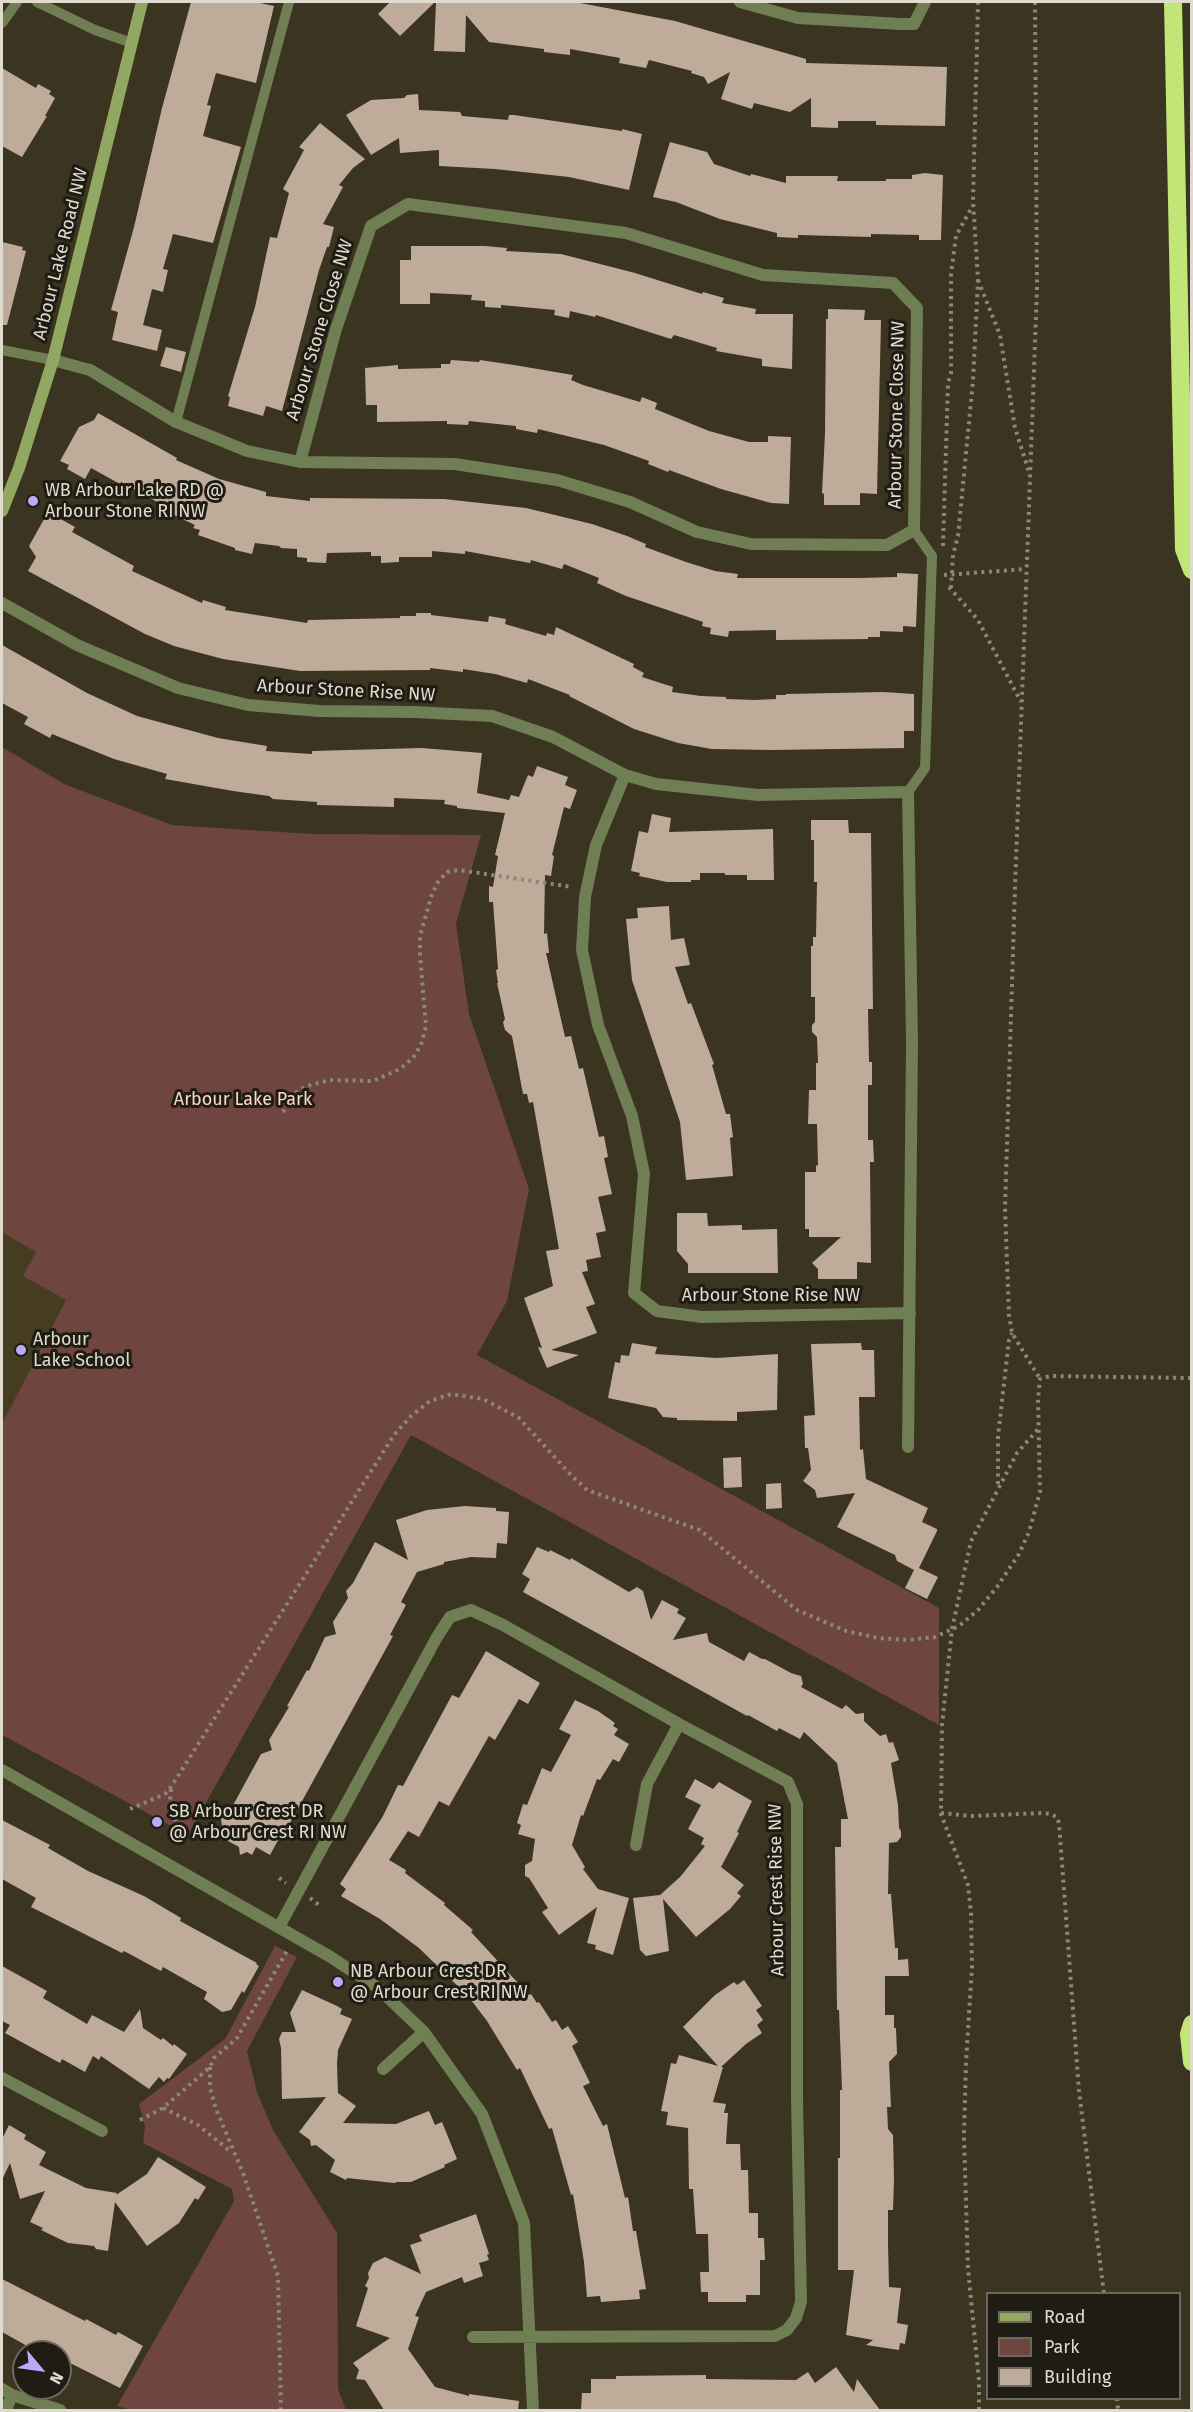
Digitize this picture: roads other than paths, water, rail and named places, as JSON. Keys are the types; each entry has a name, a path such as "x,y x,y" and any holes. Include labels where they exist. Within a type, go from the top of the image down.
{"highway":[{"path":"1173,2 1184,549 1191,570"},
{"path":"1191,2024 1189,2034 1191,2062"}],"street":[{"name":"Arbour Lake Road NW","path":"2,511 19,468 53,360 142,2"},
{"path":"740,2 798,18 901,24 914,24 925,2"},
{"name":"Arbour Stone Close NW","path":"53,360 90,370 176,422 247,451 300,462 455,464 557,480 630,502 697,532 751,544 887,545 914,530 917,308 893,284 763,275 627,233 408,204 371,226 336,329 300,462"},
{"name":"Arbour Stone Rise NW","path":"2,603 76,645 178,688 248,705 319,711 492,716 553,737 625,775 656,784 758,795 908,792"},
{"name":"Arbour Stone Rise NW","path":"625,775 596,845 585,897 582,950 598,1025 632,1116 644,1174 633,1293 657,1311 702,1317 910,1313"},
{"path":"908,792 912,1043 908,1447"},
{"name":"Arbour Crest Rise NW","path":"279,1927 450,1617 471,1610 503,1625 788,1782 797,1804 796,2100 801,2302 796,2318 787,2330 775,2336 472,2337"},
{"path":"636,1845 647,1784 679,1724"},
{"path":"2,1770 279,1927 378,1988 424,2032 482,2114 524,2223 533,2410"},
{"path":"384,2069 424,2032"},
{"path":"2,2078 102,2131"},
{"path":"6,2410 7,2392 60,2410"}],"lane":[{"path":"2,23 17,2"},
{"path":"176,422 290,2"},
{"path":"44,3 95,30 132,43"},
{"path":"2,350 53,360"},
{"path":"908,792 925,768 932,556 914,530"}],"place":[{"name":"WB Arbour Lake RD @ Arbour Stone RI NW","path":"33,501"},
{"name":"Arbour Lake School","path":"21,1350"},
{"name":"SB Arbour Crest DR @ Arbour Crest RI NW","path":"157,1822"},
{"name":"NB Arbour Crest DR @ Arbour Crest RI NW","path":"338,1982"}],"park label":[{"name":"Arbour Lake Park","path":"243,1100"}]}
